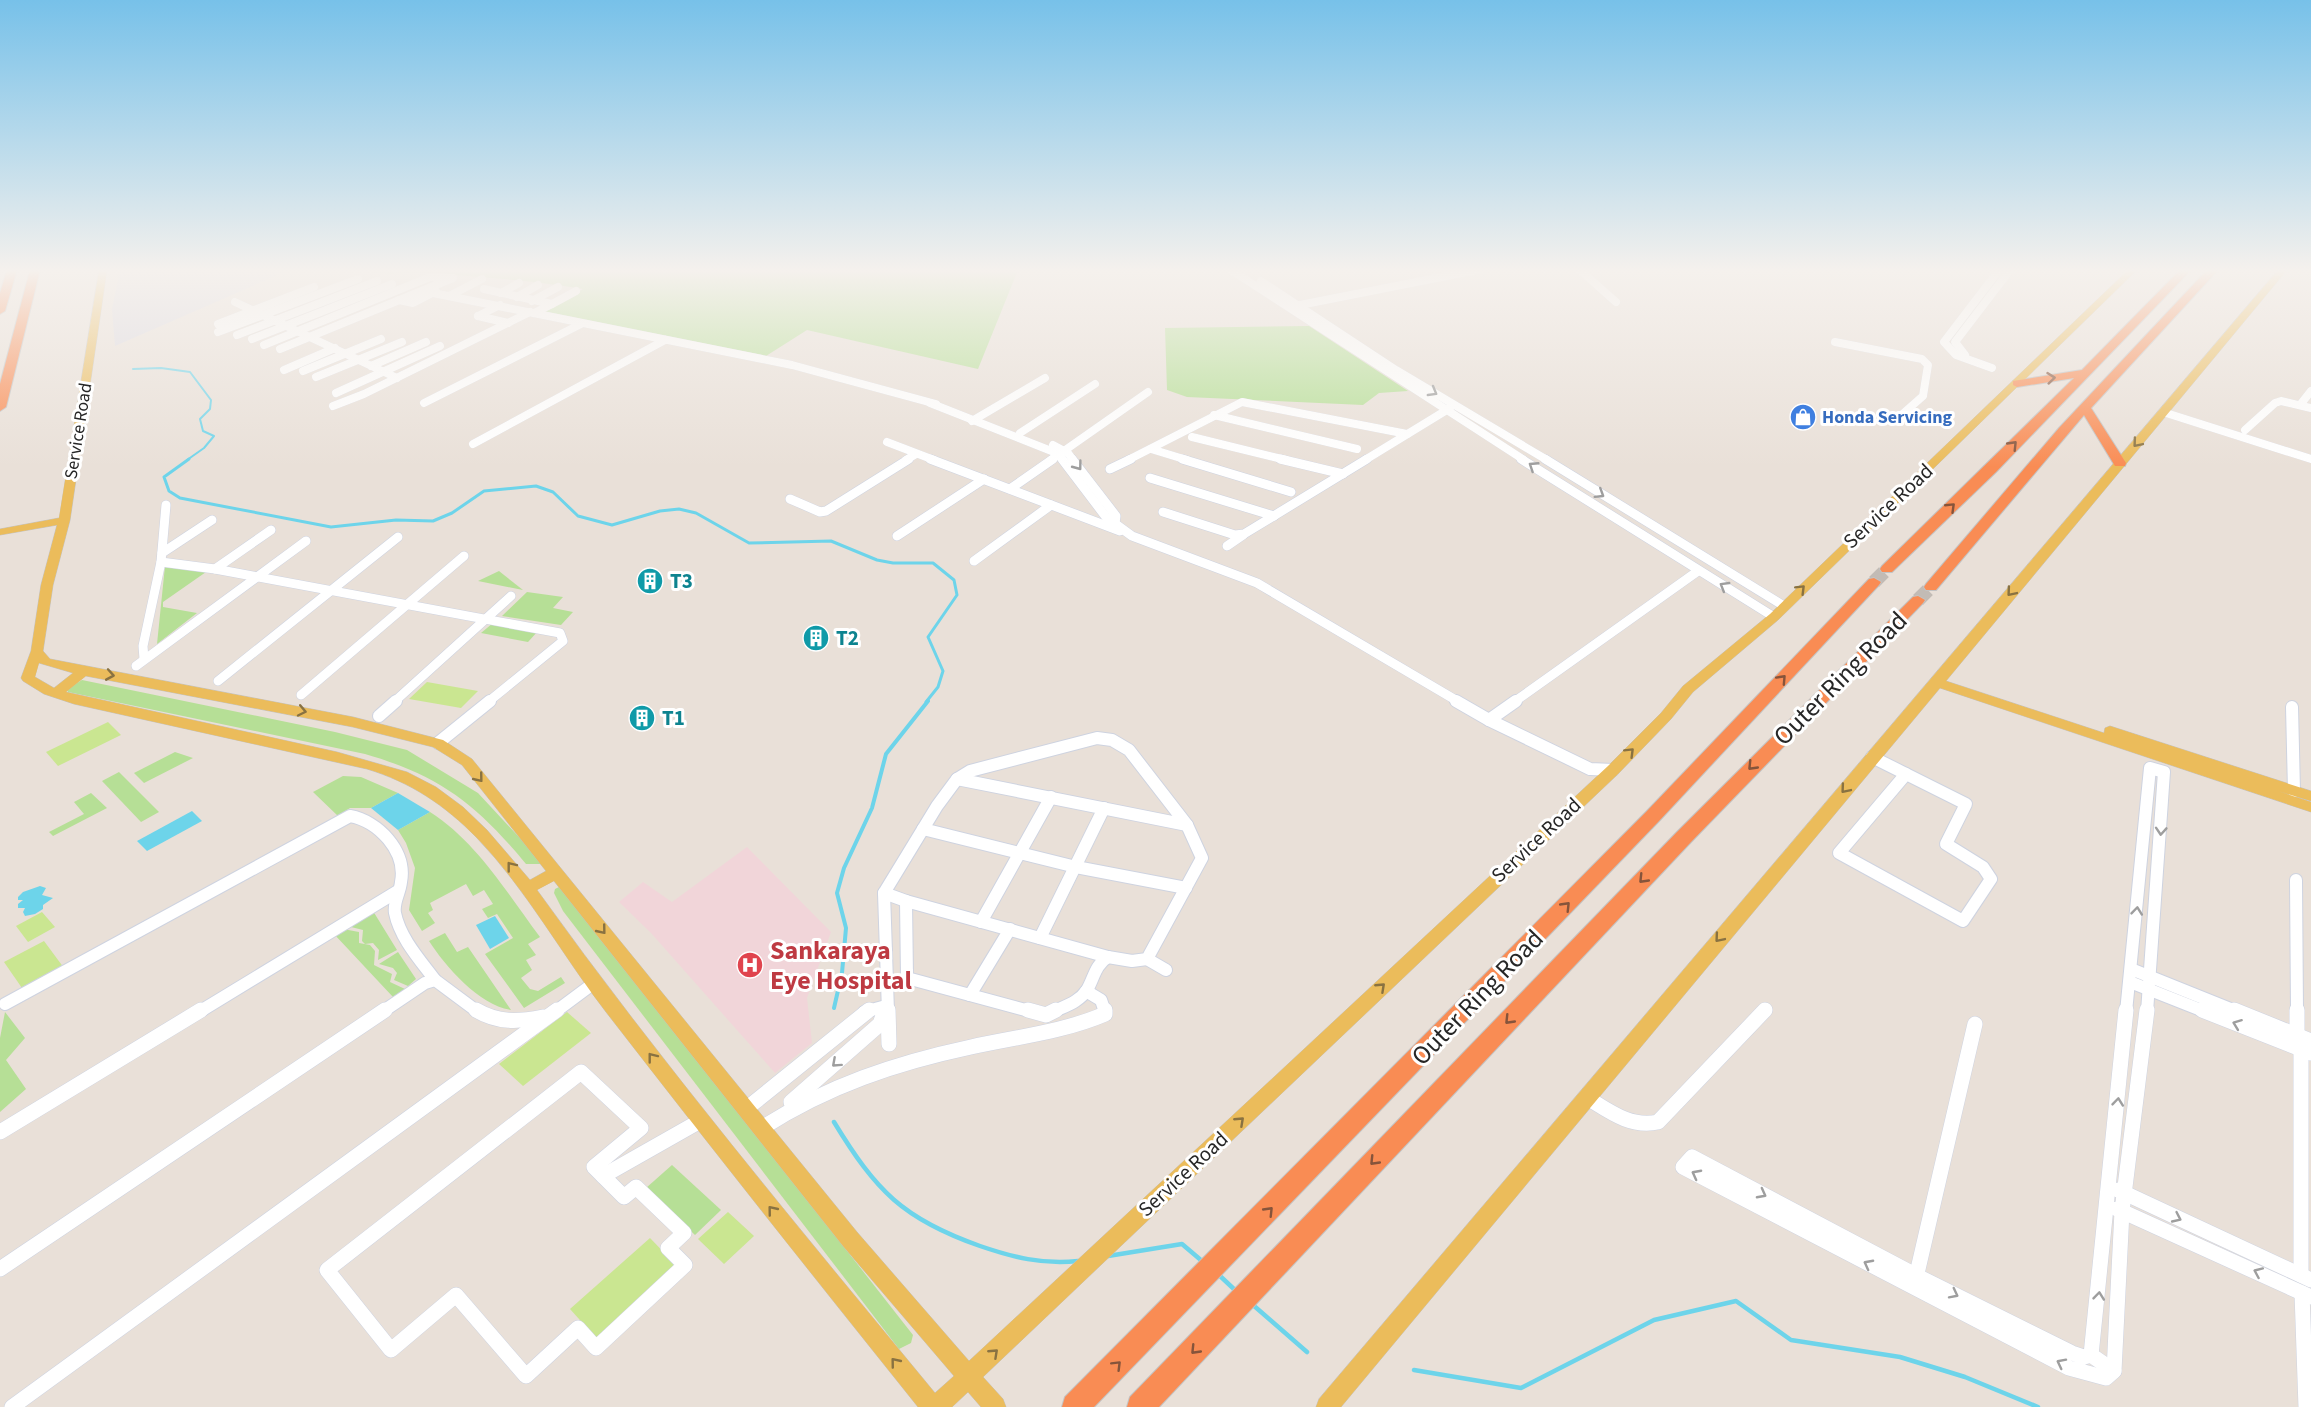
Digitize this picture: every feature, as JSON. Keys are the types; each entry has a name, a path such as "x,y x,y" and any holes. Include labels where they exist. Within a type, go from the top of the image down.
{"highway":[{"path":"0,407 18,336"},
{"name":"Outer Ring Road","path":"1076,1407 1653,816 1880,576 1987,473 2121,336"},
{"name":"Outer Ring Road","path":"1140,1407 1684,837 1925,594 1959,557 2017,483 2152,336"},
{"path":"2018,383 2084,373"},
{"path":"2085,407 2120,463"},
{"path":"1987,473 2017,483"}],"main road":[{"name":"Service Road","path":"57,693 39,687 27,678 37,651 47,585 64,520 93,336"},
{"name":"Service Road","path":"934,1407 970,1377 1612,770 1666,716 1688,689 1773,617 2066,336"},
{"path":"1328,1407 2228,336"},
{"path":"0,532 64,520"},
{"path":"37,651 45,662 287,708 438,743 466,762 850,1239 995,1407"},
{"path":"57,693 85,670"},
{"path":"1939,678 2311,796"},
{"path":"1939,678 2311,807"},
{"path":"57,693 350,759 398,774 431,791 477,828 508,861 594,983 700,1121 934,1407"},
{"path":"528,888 556,873"}],"street":[{"path":"252,339 261,336"},
{"path":"264,345 289,336"},
{"path":"280,349 311,336 397,378"},
{"path":"333,406 397,378 482,336"},
{"path":"424,403 558,336"},
{"path":"642,336 792,365 930,403 1062,452"},
{"path":"1331,336 1643,537 1773,617"},
{"path":"1344,336 1396,370 1784,606"},
{"path":"1957,340 1946,337 1945,345 1956,355 1992,368 1993,364 1960,352 1955,344 1960,336"},
{"path":"303,371 381,339"},
{"path":"473,444 665,340"},
{"path":"316,377 402,342"},
{"path":"371,366 426,342"},
{"path":"1835,342 1922,359 1928,365 1923,396 1898,418"},
{"path":"336,393 440,346"},
{"path":"284,370 335,348"},
{"path":"975,419 1045,378"},
{"path":"1020,433 1095,384"},
{"path":"2300,405 2311,391"},
{"path":"1010,489 1148,392"},
{"path":"1110,469 1237,403 1248,401 1407,434"},
{"path":"2245,430 2275,403 2311,408"},
{"path":"1227,546 1444,410 1457,405"},
{"path":"2163,412 2311,458"},
{"path":"1214,415 1357,449"},
{"path":"975,419 1020,433 1062,452 1093,500 1115,523 1132,536"},
{"path":"1192,437 1342,474"},
{"path":"887,442 1257,584 1489,720 1590,770 1612,770"},
{"path":"1151,449 1291,492"},
{"path":"790,499 820,512 825,511 916,454"},
{"path":"1550,477 1564,471"},
{"path":"1150,478 1274,516"},
{"path":"897,536 984,479"},
{"path":"166,505 161,557 140,662 306,541"},
{"path":"974,561 1051,505"},
{"path":"1163,512 1235,535 1244,534"},
{"path":"161,557 212,520"},
{"path":"215,569 271,530"},
{"path":"1643,537 1660,531"},
{"path":"218,681 398,537"},
{"path":"300,695 409,605 464,556"},
{"path":"161,557 560,633 563,640 438,743"},
{"path":"1489,720 1698,571"},
{"path":"379,716 511,596"},
{"path":"2292,707 2294,791"},
{"path":"889,1044 884,893 957,779 970,771 1082,740 1105,739 1128,750 1187,825 1202,858 1147,958"},
{"path":"1872,757 1906,774 1966,804 1946,844 1983,867 1991,879 1963,921 1839,853 1906,774"},
{"path":"2091,1355 2117,1190 2131,976 2150,768 2164,772 2150,984 2117,1190"},
{"path":"957,779 1187,825"},
{"path":"981,922 1051,798"},
{"path":"1040,938 1104,808"},
{"path":"5,1004 350,816 364,817 374,824 388,841 399,864 402,878 394,904 395,915 413,949 435,980 489,1019 521,1022 549,1015"},
{"path":"923,829 1076,867 1186,888"},
{"path":"2296,880 2305,1044 2307,1407"},
{"path":"0,1132 398,891"},
{"path":"884,893 1108,957 1132,961 1147,958 1166,970"},
{"path":"906,901 908,978 1046,1015 1076,1001 1086,991 1100,962 1108,957"},
{"path":"970,995 1010,929"},
{"path":"2131,976 2305,1044"},
{"path":"0,1269 412,990 435,980"},
{"path":"12,1407 594,983"},
{"path":"760,1126 824,1089 869,1072 963,1048 1045,1033 1105,1014 1105,1007 1100,998 1086,991"},
{"path":"746,1109 865,1011 886,1006"},
{"path":"760,1126 798,1097 880,1024 886,1006"},
{"path":"1586,1097 1629,1122 1646,1126 1658,1122 1765,1010"},
{"path":"856,1019 872,1031"},
{"path":"1915,1282 1975,1024"},
{"path":"581,1072 641,1128 594,1167 603,1176 624,1197 636,1187 684,1233 668,1248 685,1265 596,1348 578,1328 526,1376 456,1295 391,1350 327,1270 581,1072"},
{"path":"603,1176 700,1121"},
{"path":"2091,1355 2084,1357 2072,1353 1915,1282 1683,1167 1692,1157 1915,1282 2069,1368 2106,1378 2114,1371 2115,1208"},
{"path":"2117,1190 2306,1286"},
{"path":"2115,1208 2306,1286"},
{"path":"2091,1355 2114,1371"}],"shaded area":[{"path":"114,336 139,336 115,346"},
{"name":"Sankaraya Eye Hospital","path":"747,847 831,932 807,998 812,1043 775,1073 651,933 619,902 643,882 672,902"}],"green space":[{"path":"662,336 798,336 766,356"},
{"path":"832,336 991,336 978,369"},
{"path":"1165,336 1324,336 1408,391 1379,393 1363,405 1187,397 1167,390"},
{"path":"165,566 206,572 163,602 163,607 197,613 157,644"},
{"path":"499,571 523,590 478,581"},
{"path":"527,592 563,597 553,608 573,612 561,625 502,616"},
{"path":"493,623 538,631 528,642 481,633"},
{"path":"82,680 335,732 407,750 478,793 544,864 526,864 474,809 456,795 415,772 365,754 68,692 67,689"},
{"path":"427,682 478,691 461,708 409,699"},
{"path":"108,722 121,735 58,766 46,752"},
{"path":"175,752 193,758 144,783 134,773"},
{"path":"119,772 159,812 141,822 102,781"},
{"path":"343,776 361,777 398,793 371,808 350,808 338,816 313,792"},
{"path":"91,793 107,808 53,836 49,832 84,814 74,802"},
{"path":"430,812 447,824 477,853 540,937 528,944 536,955 526,960 532,970 521,978 530,989 538,991 561,977 565,983 524,1008 485,954 513,938 497,914 488,918 482,909 493,904 484,890 473,896 466,884 430,903 433,910 428,913 435,923 422,931 409,910 415,868 406,843 398,830"},
{"path":"561,886 913,1335 911,1343 899,1349 563,911 554,893 555,889"},
{"path":"373,911 397,950 378,960 379,950 373,943 365,944 362,941 363,930 347,926"},
{"path":"42,912 55,927 28,942 16,926"},
{"path":"343,929 359,932 359,943 370,945 375,951 374,965 392,974 390,982 405,989 393,997 334,934"},
{"path":"445,933 457,952 468,947 511,1010 487,1001 464,983 444,962 429,941"},
{"path":"44,941 64,968 24,991 4,962"},
{"path":"398,952 416,979 408,986 394,980 397,973 393,968 379,964"},
{"path":"5,1012 25,1038 6,1060 26,1089 0,1112 0,1038"},
{"path":"567,1012 591,1033 523,1086 499,1064"},
{"path":"672,1165 721,1210 695,1235 646,1188"},
{"path":"728,1212 754,1236 724,1264 698,1239"},
{"path":"650,1238 677,1266 597,1339 570,1309"}],"water":[{"path":"398,793 430,812 398,830 371,808"},
{"path":"192,811 202,821 147,851 137,841"},
{"path":"40,886 46,888 42,895 53,898 43,905 43,909 25,916 23,912 25,908 18,908 18,904 23,900 18,900 18,897 23,892"},
{"path":"495,916 509,938 490,949 476,925"}],"waterway":[{"path":"133,369 161,368 190,372 211,400 210,409 200,419 203,431 214,436 204,448 187,460"},
{"path":"189,459 164,477 169,491 180,498 331,527 396,520 433,521 452,513 484,491 536,486 553,492 578,516 612,525 660,511 679,509 696,513 749,543 831,541 877,560 893,563 933,563 954,580 957,595 928,637 943,671 938,687 926,702"},
{"path":"834,1008 842,973 846,928 837,893 844,868 872,808 886,754 928,701"},
{"path":"834,1122 878,1184 894,1200 931,1225 953,1236 1016,1257 1052,1262 1078,1261"},
{"path":"1108,1256 1182,1244 1202,1261"},
{"path":"1219,1275 1236,1291"},
{"path":"1414,1370 1521,1388 1654,1320 1736,1301 1791,1340 1900,1357 1965,1377 2038,1407"},
{"path":"1253,1305 1307,1352"}],"tunnel":[{"path":"1874,582 1887,569"},
{"path":"1918,600 1931,587"}],"place":[{"name":"Honda Servicing","path":"1803,417"},
{"name":"T3","path":"650,581"},
{"name":"T2","path":"816,638"},
{"name":"T1","path":"642,718"},
{"name":"Sankaraya Eye Hospital","path":"750,965"}]}
